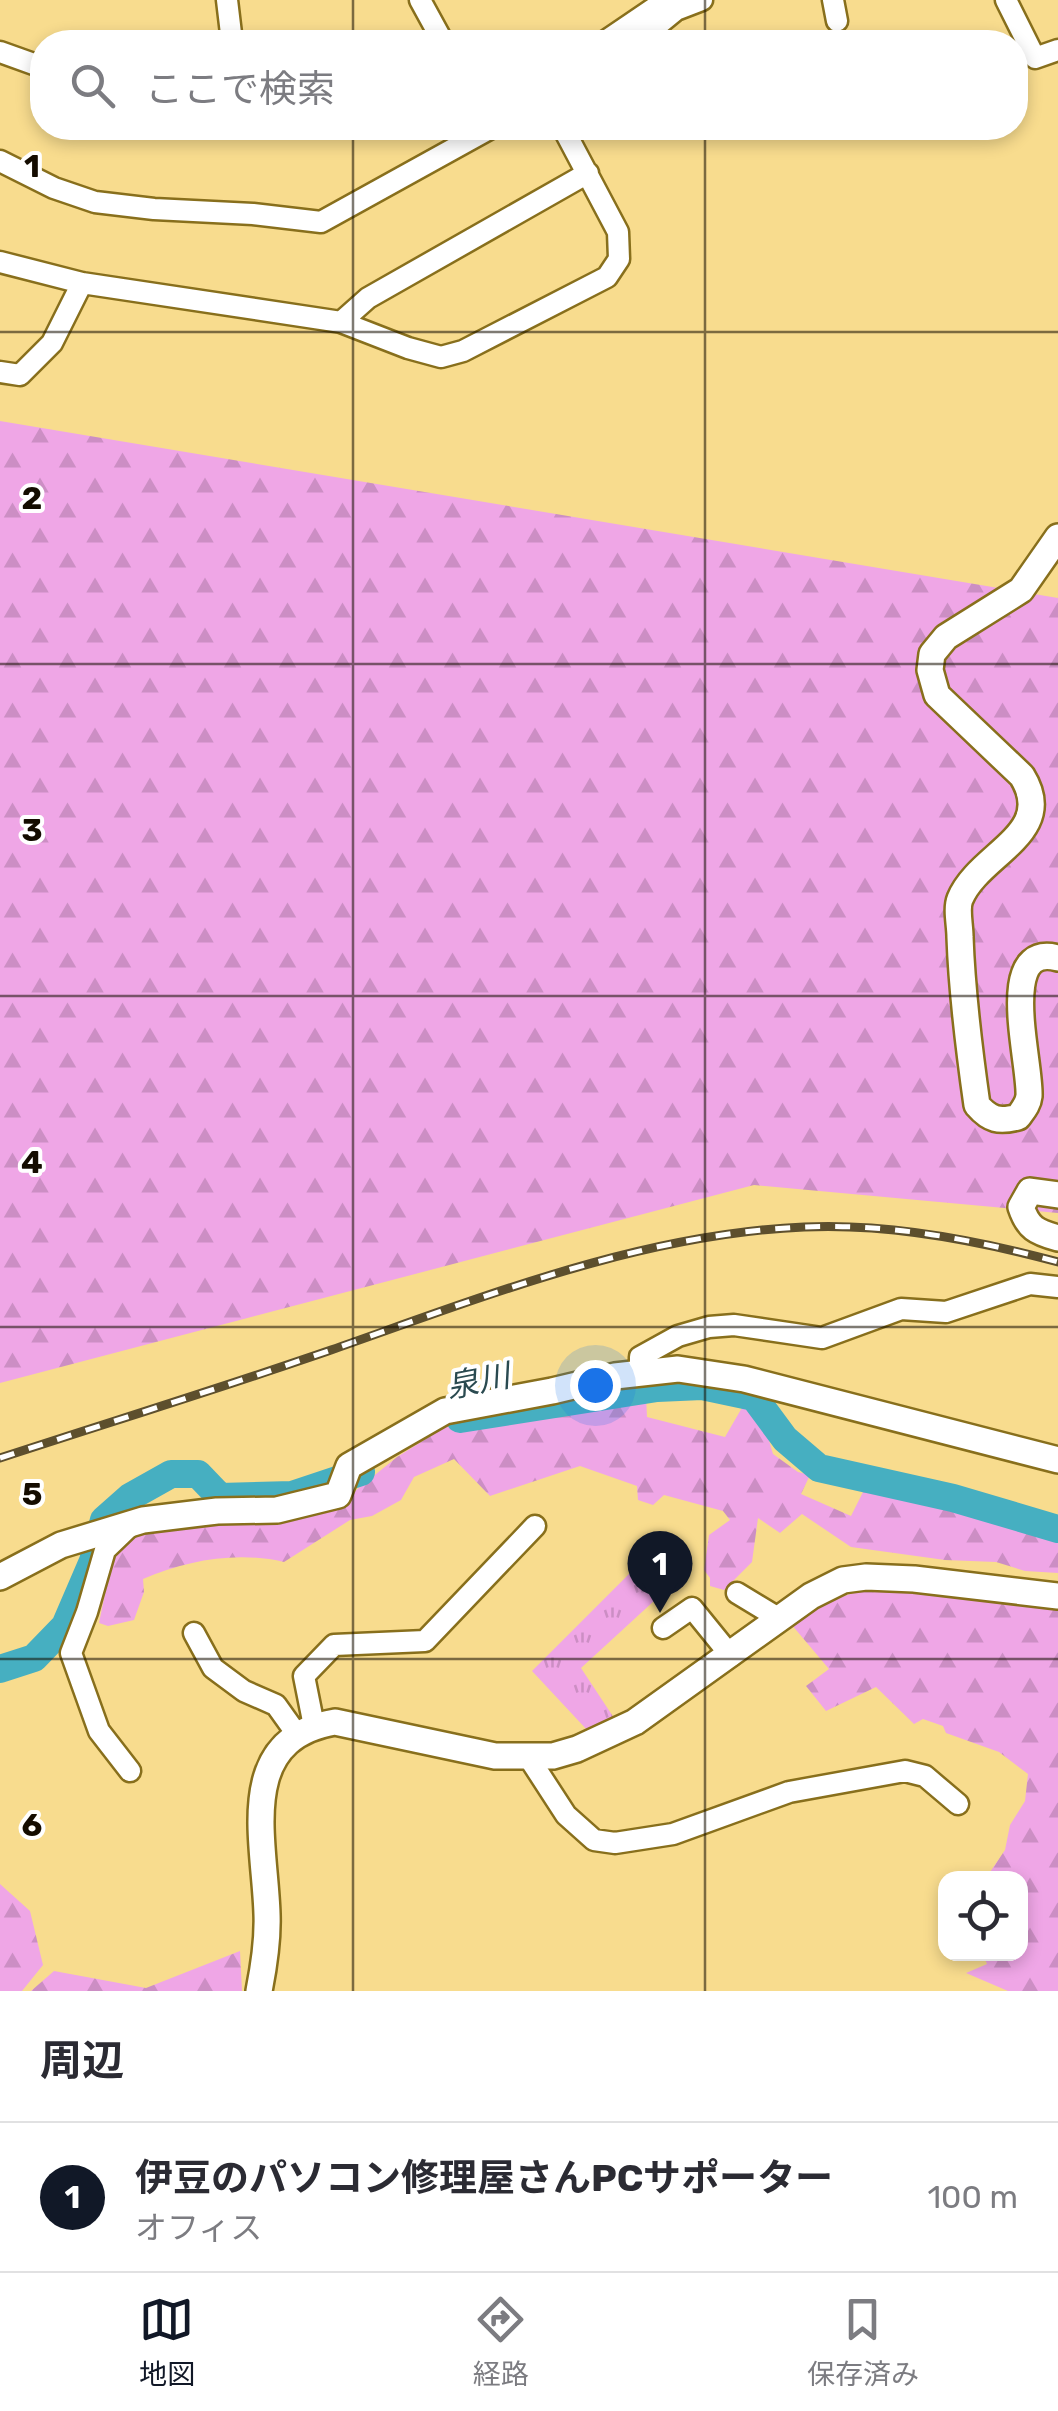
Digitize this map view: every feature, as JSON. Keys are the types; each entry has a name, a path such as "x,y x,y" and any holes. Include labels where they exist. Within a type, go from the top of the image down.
{"street":[{"path":"227,0 231,30"},
{"path":"420,0 436,30"},
{"path":"622,30 666,0"},
{"path":"652,30 676,10 702,0"},
{"path":"1006,0 1021,30"},
{"path":"1028,44 1035,58 1058,50"},
{"path":"0,52 30,63"},
{"path":"0,160 54,188 95,202 321,222 470,140"},
{"path":"0,262 82,282 341,322 441,357 463,350 607,277 619,259 618,232 570,140"},
{"path":"341,322 368,298 588,173"},
{"path":"0,372 20,375 52,343 82,282"},
{"path":"1058,536 1021,590 946,637 932,654 930,670 937,694 1022,776 1031,790 1033,808 1026,829 1010,847 987,862 958,902 960,988 976,1106 988,1118 1004,1121 1018,1117 1029,1101 1022,978 1025,964 1034,957 1058,958"},
{"path":"1058,1195 1030,1191 1021,1206 1028,1226 1058,1238"},
{"path":"640,1373 640,1357 678,1336 709,1328 734,1325 822,1338 901,1309 946,1312 1030,1284 1058,1287"},
{"path":"0,1577 61,1544 111,1528 218,1511 277,1510 338,1494 350,1466 445,1410 640,1373 678,1369 744,1379 1058,1460"},
{"path":"305,1730 304,1676 319,1657 334,1645 425,1640 535,1526"},
{"path":"111,1528 88,1612 70,1654 99,1731 130,1772"},
{"path":"259,1991 267,1918 261,1806 264,1785 269,1767 305,1730 335,1722 496,1756 553,1756 606,1738 636,1722 811,1596 843,1580 914,1579 1058,1596"},
{"path":"737,1593 780,1619"},
{"path":"663,1628 692,1608 731,1656"},
{"path":"194,1633 214,1668 244,1690 276,1705 305,1730"},
{"path":"530,1758 566,1815 594,1840 614,1843 673,1834 789,1792 906,1771 924,1776 958,1804"}],"green space":[{"path":"0,421 1058,598 1058,1213 754,1185 0,1383"},
{"path":"646,1396 647,1417 725,1437 743,1406 764,1424 773,1454 798,1472 810,1475 801,1494 851,1516 866,1486 1058,1536 1058,1573 1025,1571 996,1562 945,1560 851,1547 802,1514 780,1533 758,1518 752,1562 724,1590 710,1586 704,1570 709,1535 730,1520 723,1511 664,1495 653,1505 638,1500 637,1486 580,1466 490,1496 454,1459 414,1477 401,1500 372,1516 350,1520 284,1562 230,1558 160,1572 143,1579 144,1592 134,1620 108,1626 99,1623 113,1554 124,1538 149,1525 349,1496 397,1457 445,1427"},
{"path":"668,1535 679,1578 581,1668 616,1721 588,1731 532,1671"},
{"path":"912,1587 1058,1606 1058,1991 1008,1991 966,1973 987,1964 986,1961 1028,1961 1028,1871 991,1871 1005,1850 1010,1825 1025,1801 1028,1774 999,1752 946,1733 943,1726 923,1719 914,1724 876,1687 826,1711 806,1686 829,1669 791,1624 823,1605 875,1589"},
{"path":"0,1884 30,1911 43,1965 22,1991 0,1991"},
{"path":"240,1951 242,1991 31,1991 54,1971 146,1988"}],"waterway":[{"name":"泉川","path":"460,1419 657,1388 702,1386 754,1397 785,1439 819,1468 953,1498 1058,1529"},
{"name":"泉川","path":"0,1669 34,1658 65,1626 93,1561 104,1520 130,1497 171,1474 198,1474 220,1497 292,1495 361,1472"}],"railway":[{"path":"0,1458 563,1271 683,1242 743,1232 836,1226 964,1240 1058,1262"}],"place":[{"name":"伊豆のパソコン修理屋さんPCサポーター","path":"660,1613"}]}
